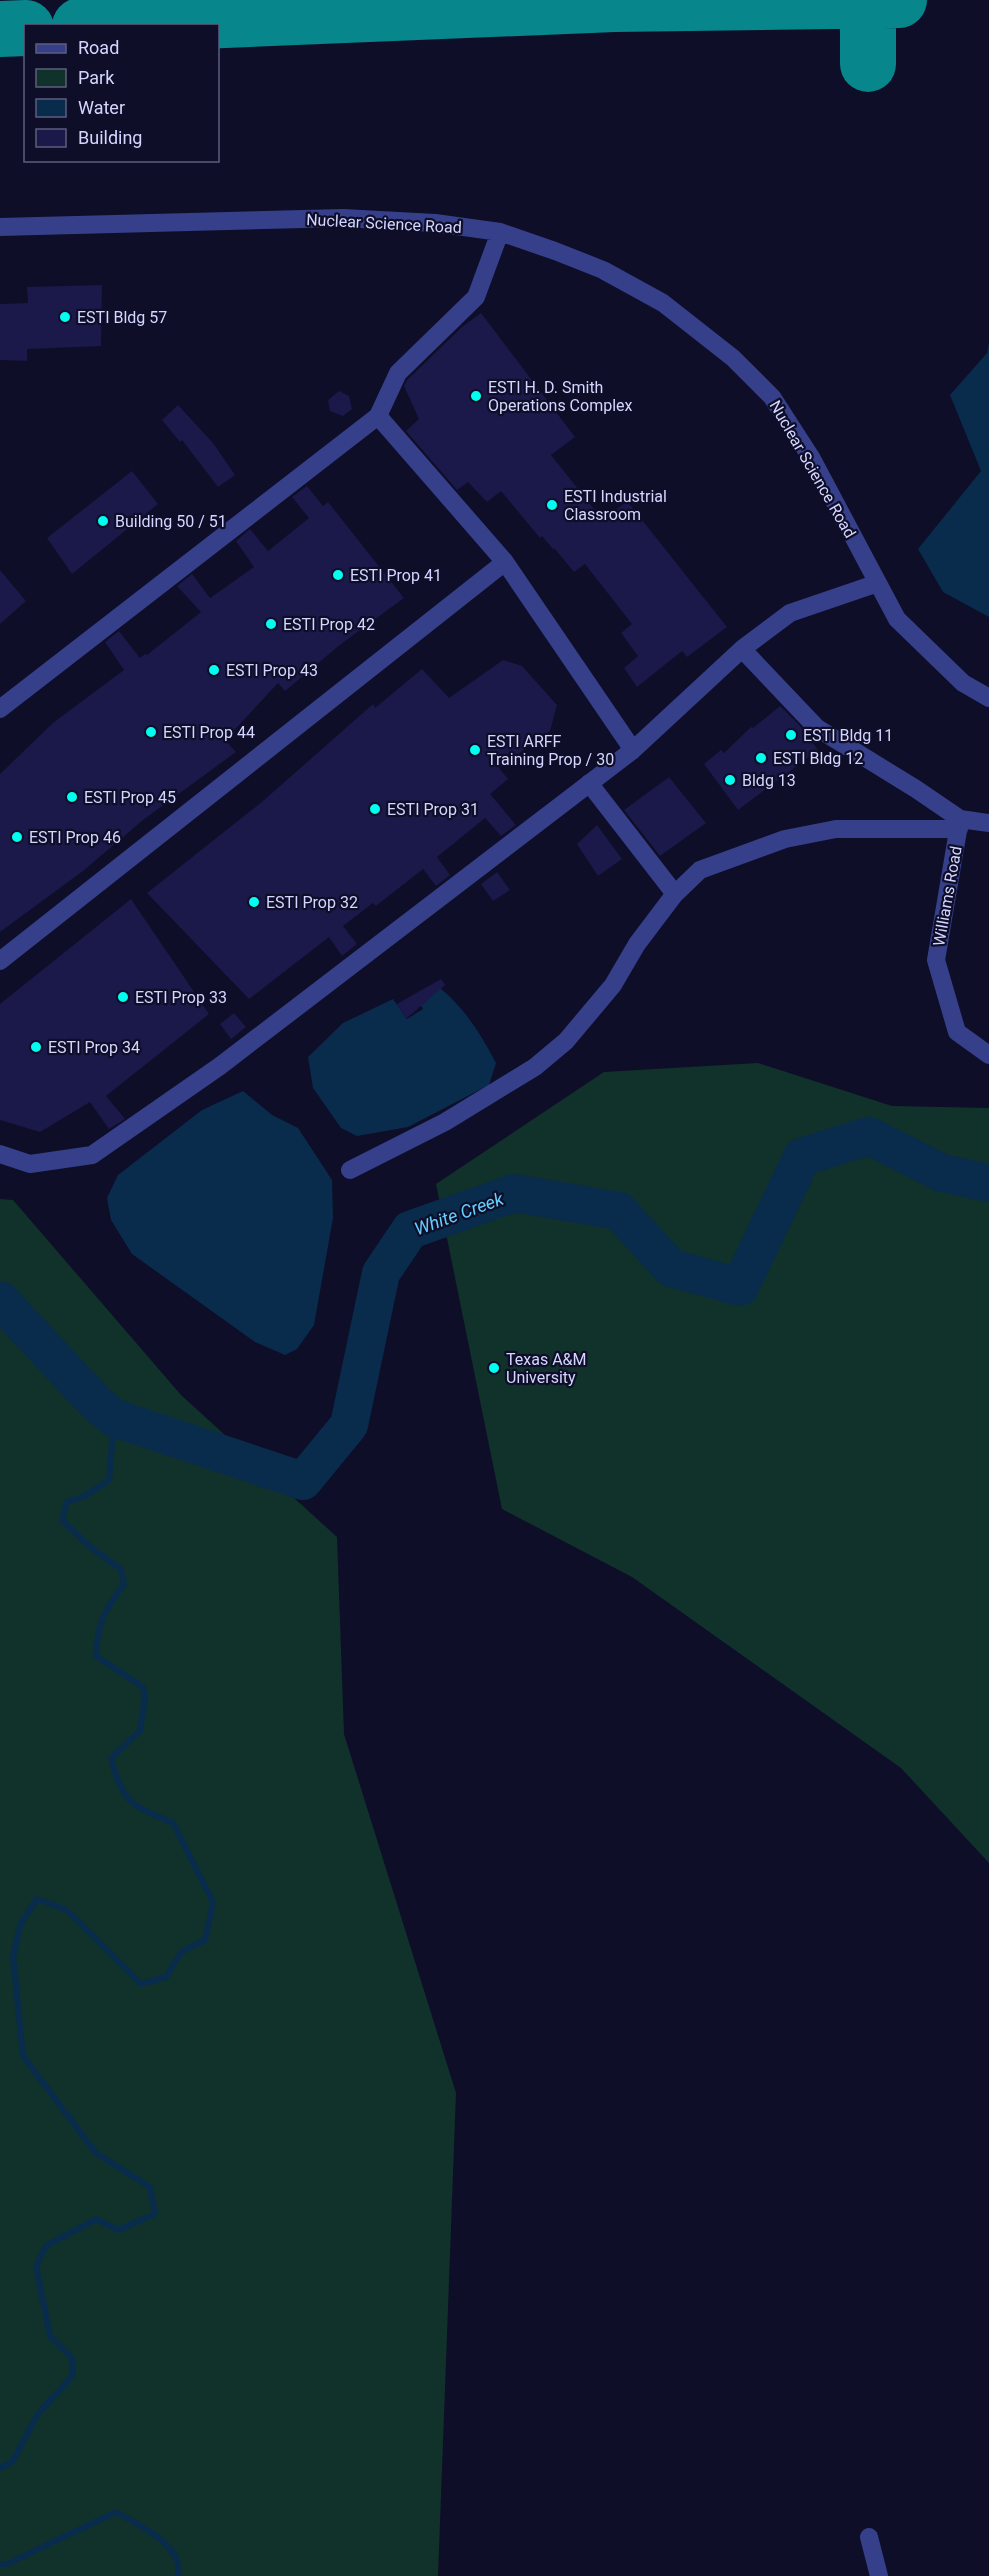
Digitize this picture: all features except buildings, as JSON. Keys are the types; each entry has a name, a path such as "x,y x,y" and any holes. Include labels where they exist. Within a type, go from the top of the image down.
{"street":[{"name":"Nuclear Science Road","path":"0,227 343,218 435,223 500,232 555,251 613,276 663,303 733,358 772,397 812,459 897,619 963,683 989,698"},
{"path":"0,709 378,416 398,373 476,297 500,232"},
{"path":"378,416 505,562 633,750"},
{"path":"0,961 505,562"},
{"path":"0,1154 30,1164 92,1155 220,1066 633,750 742,649 789,613 878,583"},
{"path":"742,649 817,728 916,789 959,824"},
{"path":"589,783 675,894"},
{"path":"350,1170 445,1122 535,1067 566,1041 613,985 637,944 675,894 700,870 785,839 836,829 989,823"},
{"name":"Williams Road","path":"959,824 936,960 957,1032 989,1055"},
{"path":"869,2537 879,2576"}],"green space":[{"path":"758,1063 892,1106 989,1108 989,1863 901,1768 632,1577 502,1509 436,1184 604,1072"},
{"path":"0,1199 13,1200 181,1395 337,1537 344,1734 456,2093 438,2576 0,2576"}],"water":[{"path":"989,343 989,617 943,592 918,549 981,471 950,395 987,353"},
{"path":"436,985 470,1020 496,1063 489,1085 408,1127 357,1136 341,1128 313,1088 308,1057 343,1023 393,999 407,1019 423,1009 415,994"},
{"path":"243,1091 272,1115 298,1128 332,1180 333,1218 314,1325 297,1349 285,1355 255,1342 132,1254 111,1220 107,1198 118,1175 202,1110"}],"waterway":[{"name":"White Creek","path":"0,1300 96,1403 114,1418 303,1481 349,1425 381,1273 410,1230 514,1193 619,1211 671,1268 740,1287 802,1157 869,1136 942,1173 989,1183"},
{"path":"0,2468 12,2462 38,2414 73,2375 72,2358 50,2336 36,2266 46,2246 96,2219 118,2230 155,2214 150,2187 96,2153 23,2056 13,1956 21,1923 37,1899 67,1910 141,1984 166,1977 181,1952 205,1940 213,1902 173,1823 131,1801 120,1785 111,1758 140,1731 145,1698 143,1687 96,1656 98,1634 103,1617 124,1584 121,1569 90,1547 62,1520 67,1502 85,1496 109,1480 114,1418"},
{"path":"0,2564 7,2564 116,2512 167,2545 178,2565 178,2576"}],"taxiway":[{"path":"129,24 614,4 899,0"},
{"path":"868,1 868,64"},
{"path":"0,29 24,28"}],"place":[{"name":"ESTI Bldg 57","path":"65,317"},
{"name":"ESTI H. D. Smith Operations Complex","path":"476,396"},
{"name":"ESTI Industrial Classroom","path":"552,505"},
{"name":"Building 50 / 51","path":"103,521"},
{"name":"ESTI Prop 41","path":"338,575"},
{"name":"ESTI Prop 42","path":"271,624"},
{"name":"ESTI Prop 43","path":"214,670"},
{"name":"ESTI Prop 44","path":"151,732"},
{"name":"ESTI Bldg 11","path":"791,735"},
{"name":"ESTI ARFF Training Prop / 30","path":"475,750"},
{"name":"ESTI Bldg 12","path":"761,758"},
{"name":"Bldg 13","path":"730,780"},
{"name":"ESTI Prop 45","path":"72,797"},
{"name":"ESTI Prop 31","path":"375,809"},
{"name":"ESTI Prop 46","path":"17,837"},
{"name":"ESTI Prop 32","path":"254,902"},
{"name":"ESTI Prop 33","path":"123,997"},
{"name":"ESTI Prop 34","path":"36,1047"},
{"name":"Texas A&M University","path":"494,1368"}]}
